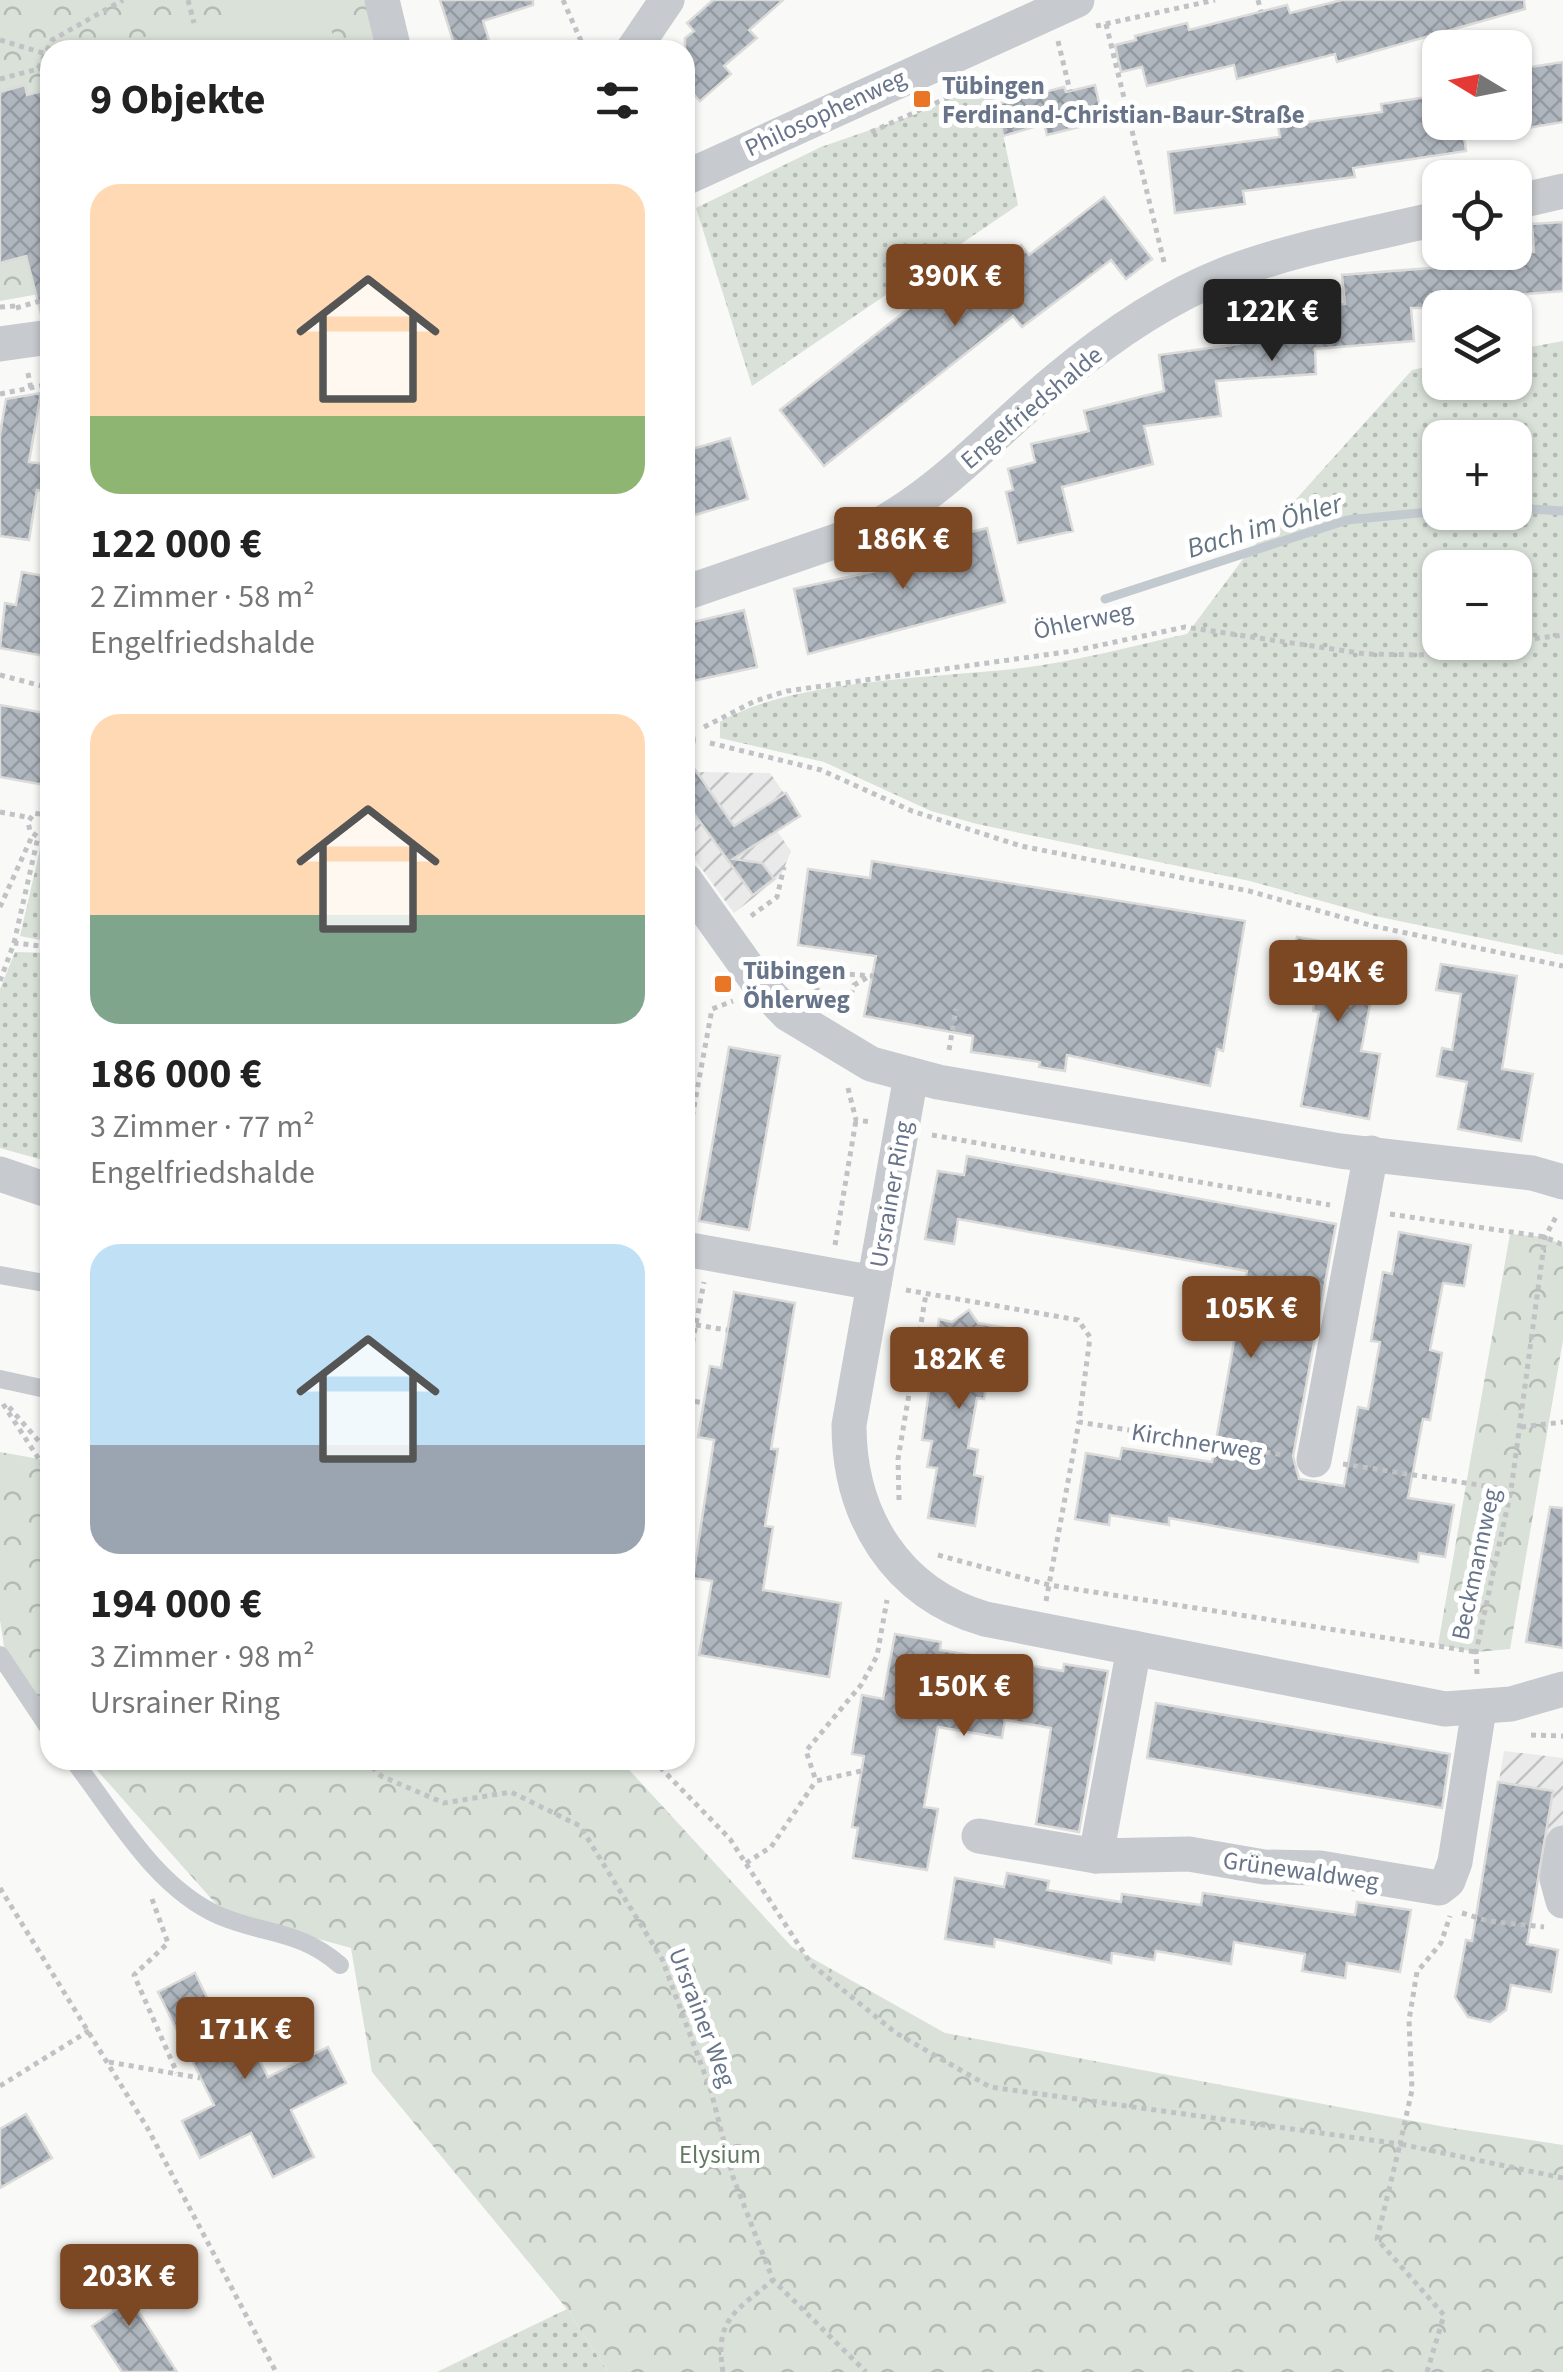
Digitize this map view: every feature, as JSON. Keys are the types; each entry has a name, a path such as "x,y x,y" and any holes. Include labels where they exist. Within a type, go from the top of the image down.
{"street":[{"path":"382,0 392,40"},
{"path":"641,40 667,0"},
{"name":"Philosophenweg","path":"695,174 1090,6"},
{"path":"1532,198 1563,191"},
{"name":"Engelfriedshalde","path":"695,590 874,528 902,513 936,488 1059,378 1173,298 1278,258 1422,222"},
{"path":"0,344 40,338"},
{"path":"695,898 709,922 760,985 841,1063 871,1064 928,1079 1371,1154 1532,1173 1563,1182"},
{"name":"Ursrainer Ring","path":"928,1079 902,1130 849,1425 849,1455 862,1508 876,1538 914,1560 960,1612 1407,1703 1478,1709 1562,1694"},
{"path":"1314,1460 1371,1154"},
{"path":"0,1174 40,1188"},
{"path":"697,1252 874,1283"},
{"path":"1096,1856 1134,1648"},
{"name":"Grünewaldweg","path":"979,1836 1096,1856 1188,1854 1264,1867 1320,1868 1439,1888 1448,1881 1455,1862 1478,1709"},
{"path":"1559,1910 1557,1879 1563,1842"}],"lane":[{"path":"0,1275 40,1282"},
{"path":"0,1379 40,1388"},
{"path":"0,1655 40,1715"},
{"path":"81,1770 166,1882 218,1916 316,1944 340,1965"}],"path":[{"path":"52,40 123,0"},
{"path":"188,0 194,24"},
{"path":"564,0 581,40"},
{"path":"1258,0 1261,11"},
{"path":"1090,6 1173,298"},
{"path":"0,40 40,53"},
{"path":"1058,40 1070,91"},
{"path":"0,80 38,68 40,62"},
{"path":"0,307 16,306"},
{"path":"0,394 40,386"},
{"name":"Öhlerweg","path":"695,735 728,713 786,691 1074,651 1185,626 1366,654 1422,655"},
{"path":"1532,639 1563,635"},
{"path":"0,676 40,686"},
{"path":"695,743 778,757 822,770 912,811 1021,846 1249,891 1390,930 1563,966"},
{"path":"0,812 30,818 40,814"},
{"path":"0,980 14,943 36,835 30,818"},
{"path":"36,835 40,834"},
{"path":"0,908 36,835"},
{"path":"709,922 778,897 784,868"},
{"path":"14,943 40,946"},
{"path":"695,1102 712,1010 790,970 873,976 854,985 841,1063 856,1120 830,1275"},
{"path":"928,1079 956,1009"},
{"path":"856,1120 1360,1210 1545,1237 1563,1245"},
{"name":"Beckmannweg","path":"1478,1709 1476,1652 1511,1490 1545,1237 1563,1203"},
{"path":"695,1330 697,1252"},
{"path":"874,1283 1078,1320 1090,1337 1079,1422 1041,1630"},
{"path":"903,1518 898,1459 926,1294"},
{"path":"696,1325 727,1330"},
{"path":"2,1402 40,1443"},
{"path":"2,1402 40,1461"},
{"path":"695,1402 704,1403"},
{"name":"Kirchnerweg","path":"1079,1422 1511,1490"},
{"path":"1520,1427 1563,1422"},
{"path":"816,1781 806,1752 861,1685 877,1656 883,1608 914,1560 965,1566 1049,1586 1476,1652"},
{"name":"Ursrainer Weg","path":"375,1770 444,1803 511,1792 580,1826 662,1959 712,2091 733,2177 773,2280 866,2372"},
{"path":"663,1770 730,1839 811,1964 896,2033 990,2087 1400,2144 1563,2178"},
{"path":"746,1864 770,1846 816,1781 861,1770"},
{"path":"166,1882 150,1900 168,1943 134,1975 177,2073"},
{"path":"0,1888 109,2062 276,2372"},
{"path":"1427,2372 1444,2316 1377,2240 1412,2090 1409,2020 1417,1972 1441,1943 1452,1905 1466,1916 1525,1928 1545,1928 1559,1910"},
{"path":"0,2086 90,2030"},
{"path":"109,2062 200,2078"},
{"path":"723,2372 718,2346 725,2320 773,2280"}],"shaded area":[{"path":"695,773 770,773 800,816 777,831 791,851 781,876 734,913 695,860"},
{"path":"1504,1751 1563,1758 1563,1843 1557,1879 1538,1879 1533,1908 1479,1899"}],"green space":[{"path":"0,0 374,0 384,40 40,40 40,294 0,301"},
{"path":"278,0 323,0 334,40 133,40"},
{"path":"990,73 1018,205 752,386 696,208 821,147 931,109"},
{"path":"1563,341 1563,955 1375,916 1250,881 977,824 931,811 824,762 720,738 720,722 786,697 866,683 1043,665 1187,634 1246,555 1412,370 1422,368 1422,400 1532,400 1532,347"},
{"path":"40,849 40,940 20,936"},
{"path":"15,952 40,953 40,1159 0,1148 0,989"},
{"path":"1510,1234 1545,1237 1563,1245 1563,1340 1510,1649 1476,1652 1438,1645"},
{"path":"0,1452 40,1459 40,1705 7,1667 0,1620"},
{"name":"Elysium","path":"97,1770 629,1770 792,1947 945,2033 1445,2127 1563,2145 1563,2372 608,2372 567,2309 372,2072 351,1948 224,1913"},
{"path":"567,2309 608,2372 437,2372"}],"building":[{"path":"440,0 533,0 533,5 483,21 489,40 453,40"},
{"path":"713,0 783,0 749,30 757,38 724,66 731,74 700,101 695,95 695,40 685,40 694,31 687,23"},
{"path":"1342,0 1524,0 1525,9 1451,30 1422,30 1422,38 1337,62 1335,54 1237,79 1234,65 1147,86 1142,67 1121,72 1115,45 1136,40 1135,36 1187,23 1189,30 1287,5 1290,13"},
{"path":"1563,62 1563,122 1532,127 1532,67"},
{"path":"25,85 27,95 40,92 40,309 26,256 0,263 0,92"},
{"path":"1095,85 1103,121 1047,135 1044,124 1003,136 997,104 1064,87 1066,92"},
{"path":"1422,98 1422,140 1464,140 1466,151 1353,168 1355,177 1243,191 1245,204 1175,213 1168,152 1280,137 1278,126 1382,112 1381,104"},
{"path":"1104,197 1152,259 1126,279 1111,260 1022,327 1013,316 824,466 780,410 946,279 959,296 1021,245 1029,255"},
{"path":"1563,222 1563,291 1422,290 1422,308 1411,308 1414,341 1315,349 1316,374 1216,381 1221,416 1144,426 1153,464 1062,487 1073,531 1018,543 1006,492 1013,490 1008,469 1035,462 1031,444 1089,431 1084,411 1164,391 1159,355 1239,344 1237,312 1345,304 1342,275 1422,269 1532,270 1532,224"},
{"path":"40,393 29,462 40,464 40,490 37,490 29,540 0,536 0,434 6,399"},
{"path":"730,438 748,499 695,515 695,448"},
{"path":"987,528 1005,602 808,654 794,589 898,566 894,551"},
{"path":"22,572 40,575 40,655 0,648 5,603 16,605"},
{"path":"744,610 757,667 695,680 695,622"},
{"path":"0,705 40,712 40,784 0,777"},
{"path":"695,769 734,826 786,793 800,816 733,859 762,863 774,879 753,895 695,815"},
{"path":"872,861 1245,921 1223,1051 1217,1049 1210,1086 1067,1055 1065,1071 1039,1067 1040,1062 971,1052 973,1036 864,1016 876,956 798,945 808,869 870,878"},
{"path":"1297,937 1380,952 1361,1051 1380,1054 1369,1119 1301,1106 1319,1012 1313,1011 1316,990 1288,985"},
{"path":"1441,964 1517,976 1502,1069 1533,1074 1521,1141 1458,1129 1467,1082 1437,1076 1442,1048 1452,1050 1461,994 1436,990"},
{"path":"729,1047 780,1056 749,1230 699,1221"},
{"path":"967,1156 1336,1224 1293,1456 1299,1479 1344,1486 1358,1407 1368,1409 1380,1342 1371,1341 1383,1272 1392,1274 1399,1232 1471,1245 1464,1286 1443,1283 1430,1350 1442,1353 1430,1420 1423,1419 1408,1498 1454,1505 1445,1557 1419,1553 1418,1562 1169,1518 1169,1525 1110,1515 1109,1525 1075,1519 1086,1453 1120,1459 1122,1448 1212,1462 1247,1271 958,1219 954,1244 925,1239 938,1171 964,1175"},
{"path":"734,1292 795,1303 771,1449 778,1449 765,1526 773,1527 763,1590 841,1603 829,1677 699,1655 712,1581 695,1578 695,1565 714,1440 698,1437 710,1366 721,1368"},
{"path":"969,1310 978,1323 1012,1329 1005,1369 990,1366 984,1399 977,1398 968,1448 978,1450 974,1475 983,1477 975,1526 928,1518 937,1468 927,1467 932,1441 922,1440 939,1319 952,1322"},
{"path":"1550,1507 1563,1508 1563,1648 1526,1642"},
{"path":"895,1634 941,1642 940,1650 1063,1671 1064,1664 1108,1671 1079,1832 1036,1824 1051,1728 1005,1720 1002,1738 938,1727 924,1807 938,1809 927,1870 853,1858 858,1828 852,1827 864,1756 852,1754 862,1695 883,1699"},
{"path":"1156,1703 1450,1754 1442,1808 1147,1758"},
{"path":"1498,1782 1553,1791 1527,1944 1558,1950 1551,1992 1511,1985 1506,2010 1490,2022 1468,2017 1455,1997 1466,1940 1472,1941"},
{"path":"1007,1873 1049,1881 1047,1890 1121,1902 1122,1894 1201,1905 1203,1893 1355,1915 1357,1902 1411,1910 1400,1972 1347,1963 1345,1978 1302,1971 1305,1954 1234,1942 1231,1964 1156,1951 1154,1960 1112,1953 1111,1963 995,1939 994,1947 945,1939 955,1878 1004,1887"},
{"path":"195,1973 215,2014 232,2005 268,2077 328,2047 346,2083 291,2110 314,2157 273,2177 251,2133 200,2158 182,2121 214,2105 158,1992"},
{"path":"26,2114 52,2158 0,2188 0,2129"},
{"path":"127,2267 143,2293 131,2300 177,2372 122,2372 92,2326 120,2307 114,2311 98,2286"}],"waterway":[{"name":"Bach im Öhler","path":"1532,509 1563,511"},
{"name":"Bach im Öhler","path":"1105,599 1347,520 1422,513"}],"place":[{"name":"Tübingen Ferdinand-Christian-Baur-Straße","path":"922,99"},
{"name":"Tübingen Öhlerweg","path":"723,984"}]}
